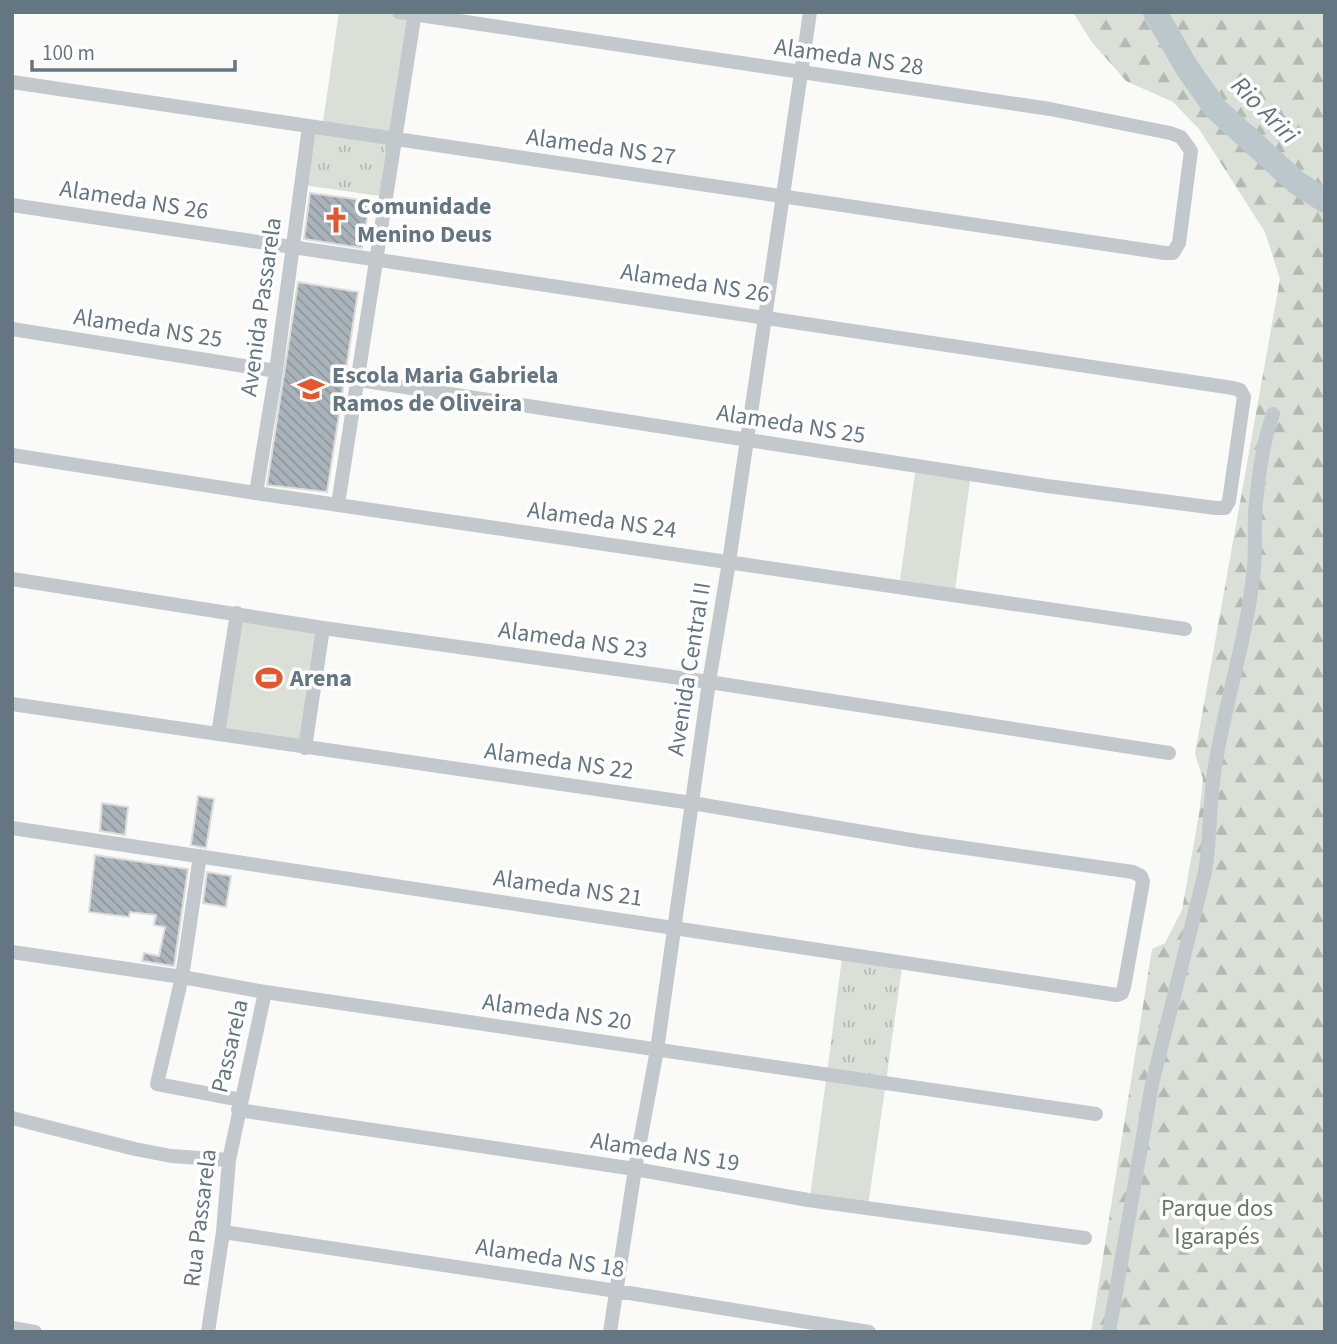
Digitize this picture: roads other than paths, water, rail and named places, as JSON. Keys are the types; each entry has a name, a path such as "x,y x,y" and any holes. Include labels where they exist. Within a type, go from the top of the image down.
{"street":[{"name":"Alameda NS 28","path":"399,12 1050,109 1181,137 1191,147 1191,151 1179,243"},
{"name":"Avenida Central II","path":"610,1332 657,1050 709,682 810,12"},
{"path":"338,504 415,14"},
{"name":"Alameda NS 27","path":"12,82 1165,253 1173,253 1179,243"},
{"name":"Avenida Passarela","path":"256,493 276,371 309,128"},
{"name":"Alameda NS 26","path":"12,205 1240,390 1244,397 1229,501 1225,508 1216,508"},
{"name":"Alameda NS 25","path":"12,329 276,371"},
{"name":"Alameda NS 25","path":"359,380 1047,486 1216,508"},
{"path":"1109,1332 1152,1084 1205,872 1210,838 1211,788 1246,623 1254,566 1259,482 1267,432 1273,414"},
{"name":"Alameda NS 24","path":"12,455 1185,629"},
{"name":"Alameda NS 23","path":"12,579 323,628 709,682 1169,753"},
{"path":"218,734 236,613"},
{"path":"305,748 323,628"},
{"name":"Alameda NS 22","path":"12,704 692,803 917,841 1138,873 1143,882 1140,904 1124,990 1117,995"},
{"name":"Alameda NS 21","path":"12,828 1117,995"},
{"path":"182,976 200,856"},
{"name":"Alameda NS 20","path":"12,952 1096,1115"},
{"name":"Alameda NS 19","path":"182,976 157,1084 240,1105 808,1200 1085,1238"},
{"name":"Passarela","path":"240,1105 265,992"},
{"name":"Rua Passarela","path":"208,1332 223,1232 229,1160 240,1105"},
{"path":"12,1118 171,1156 229,1160"},
{"name":"Alameda NS 18","path":"223,1232 869,1332"},
{"path":"12,1328 35,1332"}],"waterway":[{"name":"Rio Ariri","path":"1155,12 1187,68 1216,109 1296,182 1325,201"}],"place":[{"name":"Comunidade Menino Deus","path":"336,220"},
{"name":"Escola Maria Gabriela Ramos de Oliveira","path":"311,389"},
{"name":"Arena","path":"269,678"}],"park label":[{"name":"Parque dos Igarapés","path":"1217,1222"}]}
